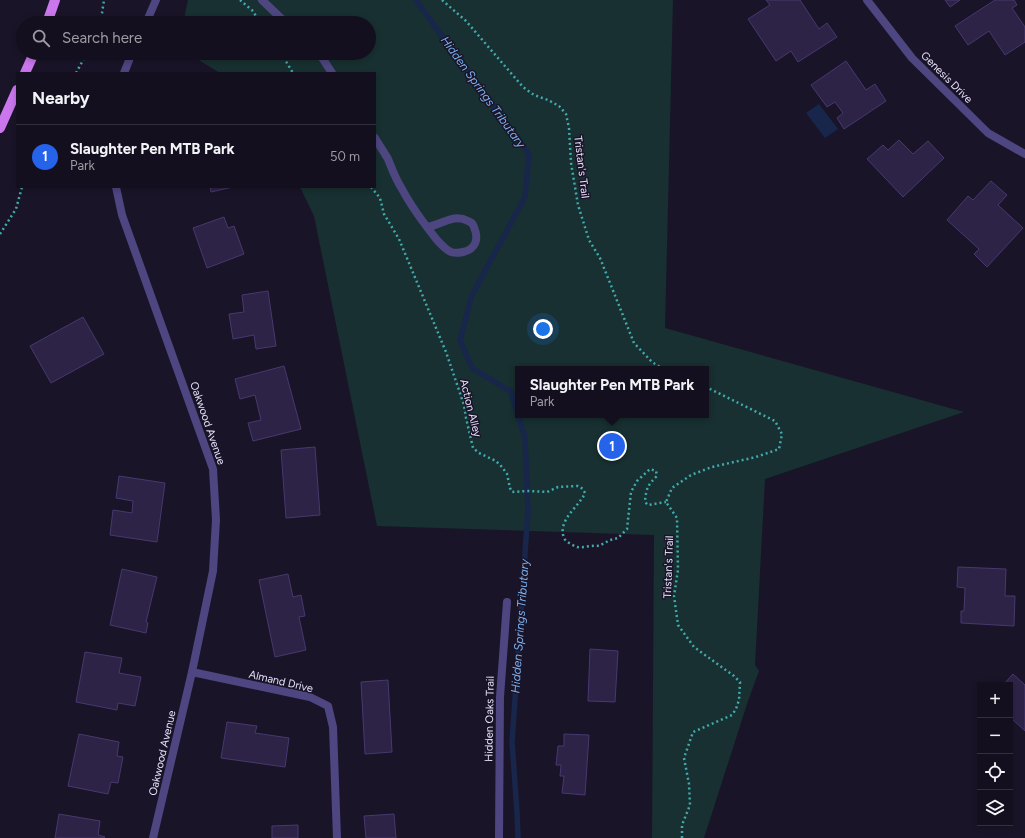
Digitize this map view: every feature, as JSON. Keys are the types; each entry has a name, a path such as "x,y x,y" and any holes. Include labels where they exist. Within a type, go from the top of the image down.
{"main road":[{"path":"49,16 55,0"},
{"path":"25,72 31,60"},
{"path":"0,128 16,92"}],"street":[{"path":"149,16 156,0"},
{"path":"262,0 279,16"},
{"name":"Genesis Drive","path":"867,0 912,58 988,133 1025,154"},
{"path":"124,72 129,60"},
{"path":"324,60 331,72"},
{"path":"376,140 387,157 402,189 427,226 437,240 451,252 464,252 470,250 475,245 477,236 475,228 473,223 466,220 460,218 450,218 437,224 427,226"},
{"name":"Oakwood Avenue","path":"116,188 122,215 213,469 216,520 213,571 192,672 153,838"},
{"name":"Hidden Oaks Trail","path":"499,838 500,697 507,602"},
{"name":"Almand Drive","path":"192,672 310,697 328,706 333,727 337,838"}],"path":[{"path":"101,16 104,0"},
{"path":"240,0 253,11 256,16"},
{"name":"Tristan's Trail","path":"442,0 466,21 523,87 534,95 559,106 566,114 569,128 572,170 578,205 589,240 600,258 634,343 652,362 658,366"},
{"path":"77,72 83,60"},
{"path":"285,60 292,72"},
{"path":"0,234 16,209 22,188"},
{"name":"Action Alley","path":"372,188 380,198 384,214 399,238 446,352 464,405 473,448 479,454 496,461 502,467 507,474 512,492 547,492 558,487 578,486 583,489 585,493 582,500 569,514 563,531 565,539 570,544 582,547 599,546 610,540 618,538 627,529 631,492 637,481 650,469 656,471 657,476 649,484 646,492 646,502 648,505 666,502"},
{"path":"666,502 672,488 691,475 712,467 756,457 779,449 782,434 775,420 709,388"},
{"name":"Tristan's Trail","path":"666,502 677,518 678,570 674,596 678,625 694,647 740,682 740,691 736,709 732,715 693,732 684,758 689,784 690,805 682,825 682,838"}],"green space":[{"path":"188,0 673,0 665,328 964,412 765,479 755,665 759,671 704,838 652,838 654,535 377,526 314,216 300,188 376,188 376,72 218,72 199,60 376,60 376,16 185,16"}],"water":[{"path":"819,104 838,129 825,138 806,113"}],"building":[{"path":"766,0 800,0 819,29 827,23 837,37 798,62 791,51 776,61 748,19 770,5"},
{"path":"945,0 960,0 950,7"},
{"path":"995,0 1014,0 1017,5 1012,8 1025,27 1025,42 1005,55 989,31 968,45 955,26"},
{"path":"846,61 866,90 875,84 886,101 844,129 837,118 843,113 835,102 827,107 811,85"},
{"path":"899,140 913,154 928,141 944,158 903,197 867,159 883,145 888,150"},
{"path":"991,181 1007,195 998,205 1023,228 987,267 974,254 979,249 947,220 968,196 973,200"},
{"path":"210,188 229,188 211,192"},
{"path":"224,217 228,228 234,226 244,254 207,268 193,228"},
{"path":"268,291 276,346 256,349 254,335 233,339 229,314 244,312 242,295"},
{"path":"83,317 104,354 51,383 30,346"},
{"path":"284,366 301,429 253,441 248,423 261,420 255,395 240,399 235,379"},
{"path":"315,447 320,515 286,518 281,450"},
{"path":"119,476 165,483 157,542 110,535 113,510 132,513 133,501 116,498"},
{"path":"958,567 1006,569 1005,596 1015,596 1014,626 961,623 961,611 964,611 965,588 957,587"},
{"path":"122,569 157,577 146,622 148,623 146,633 110,625"},
{"path":"288,574 293,597 301,595 305,616 299,617 306,650 275,657 259,580"},
{"path":"590,649 618,651 615,702 588,701"},
{"path":"85,652 122,658 119,673 141,677 135,706 118,703 117,710 76,702"},
{"path":"1013,674 1025,685 1025,731 1013,720 1013,682 1006,682"},
{"path":"388,680 392,752 365,754 361,682"},
{"path":"227,722 257,726 255,733 289,738 285,767 221,758"},
{"path":"79,734 119,742 117,756 123,757 118,783 111,782 108,794 68,786"},
{"path":"564,734 589,735 585,795 562,793 564,776 560,776 561,765 556,765 558,746 564,746"},
{"path":"59,814 100,821 98,835 105,837 55,838"},
{"path":"394,814 396,838 366,838 364,816"},
{"path":"298,825 298,838 272,838 272,826"}],"waterway":[{"name":"Hidden Springs Tributary","path":"416,0 529,154 525,197 472,295 460,340 472,368 511,392 515,405"},
{"name":"Hidden Springs Tributary","path":"518,838 512,742 528,510 525,437 519,418"}],"place":[{"name":"Slaughter Pen MTB Park","path":"612,446"}]}
